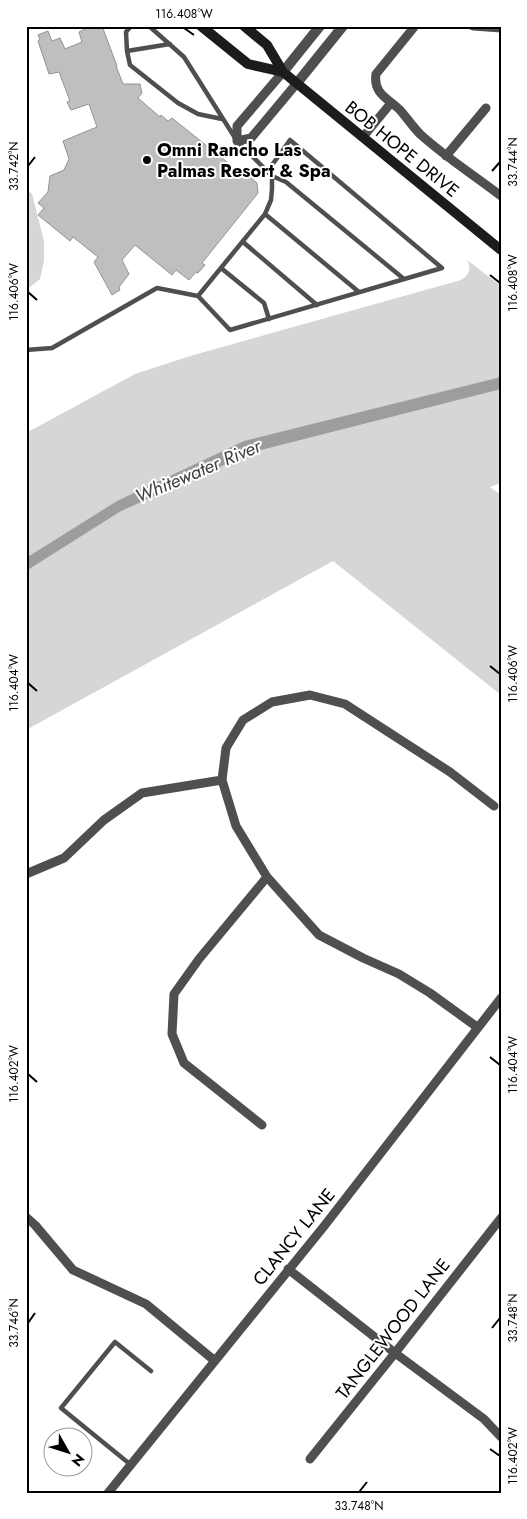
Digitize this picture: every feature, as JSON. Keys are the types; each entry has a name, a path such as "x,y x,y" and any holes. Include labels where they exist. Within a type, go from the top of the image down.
{"main road":[{"name":"BOB HOPE DRIVE","path":"201,26 248,64 283,72"},
{"name":"BOB HOPE DRIVE","path":"244,26 267,45 283,72 501,250"}],"street":[{"path":"320,26 237,126 237,141 251,138 343,26"},
{"path":"415,26 376,74 375,82 378,90 400,110 419,134 501,196"},
{"path":"473,26 501,28"},
{"path":"363,138 391,103"},
{"path":"446,156 486,108"},
{"path":"477,1027 430,993 399,974 319,936 267,877 236,826 222,780 226,748 244,720 272,702 310,695 345,704 450,772 494,806"},
{"path":"26,874 64,858 104,820 142,793 222,780"},
{"path":"262,1125 184,1063 172,1034 174,994 199,959 267,877"},
{"name":"CLANCY LANE","path":"108,1493 325,1225 501,998"},
{"path":"26,1217 73,1270 146,1304 214,1361"},
{"name":"TANGLEWOOD LANE","path":"310,1459 501,1218"},
{"path":"288,1269 395,1353 484,1419 501,1437"}],"lane":[{"path":"132,26 126,32 126,52 130,65 178,104 198,114 222,119"},
{"path":"149,26 184,57 237,141 267,172 286,182 404,279"},
{"path":"126,52 170,44"},
{"path":"26,350 52,348 156,288 198,296 230,330 442,268 290,140 267,172"},
{"path":"198,296 265,214 271,200 272,176"},
{"path":"265,214 359,292"},
{"path":"243,242 317,305"},
{"path":"221,268 264,303 269,319"},
{"path":"131,1464 61,1408 115,1342 151,1372"}],"shaded area":[{"path":"26,188 32,194 44,241 44,261 40,279 26,290"},
{"path":"467,260 501,286 501,483 490,487 501,495 501,695 333,561 26,730 26,433 135,374 190,356 461,280 469,271"}],"water":[{"name":"Whitewater River","path":"501,377 501,389 253,452 121,511 26,571 26,558 117,501 244,441"}],"building":[{"name":"Omni Rancho Las Palmas Resort & Spa","path":"91,26 102,26 123,84 140,84 142,93 138,98 160,117 161,115 168,121 172,118 242,175 244,172 257,183 258,193 202,263 205,265 189,280 176,270 172,275 135,245 122,260 129,274 119,287 120,290 112,295 94,262 98,257 73,237 70,241 38,215 44,208 38,203 48,192 50,176 64,170 69,159 63,141 97,127 89,104 71,110 67,102 70,101 59,72 49,74 38,41 40,39 38,35 48,31 52,41 60,38 65,49 82,42 79,32"}],"place":[{"name":"Omni Rancho Las Palmas Resort & Spa","path":"147,160"}]}
